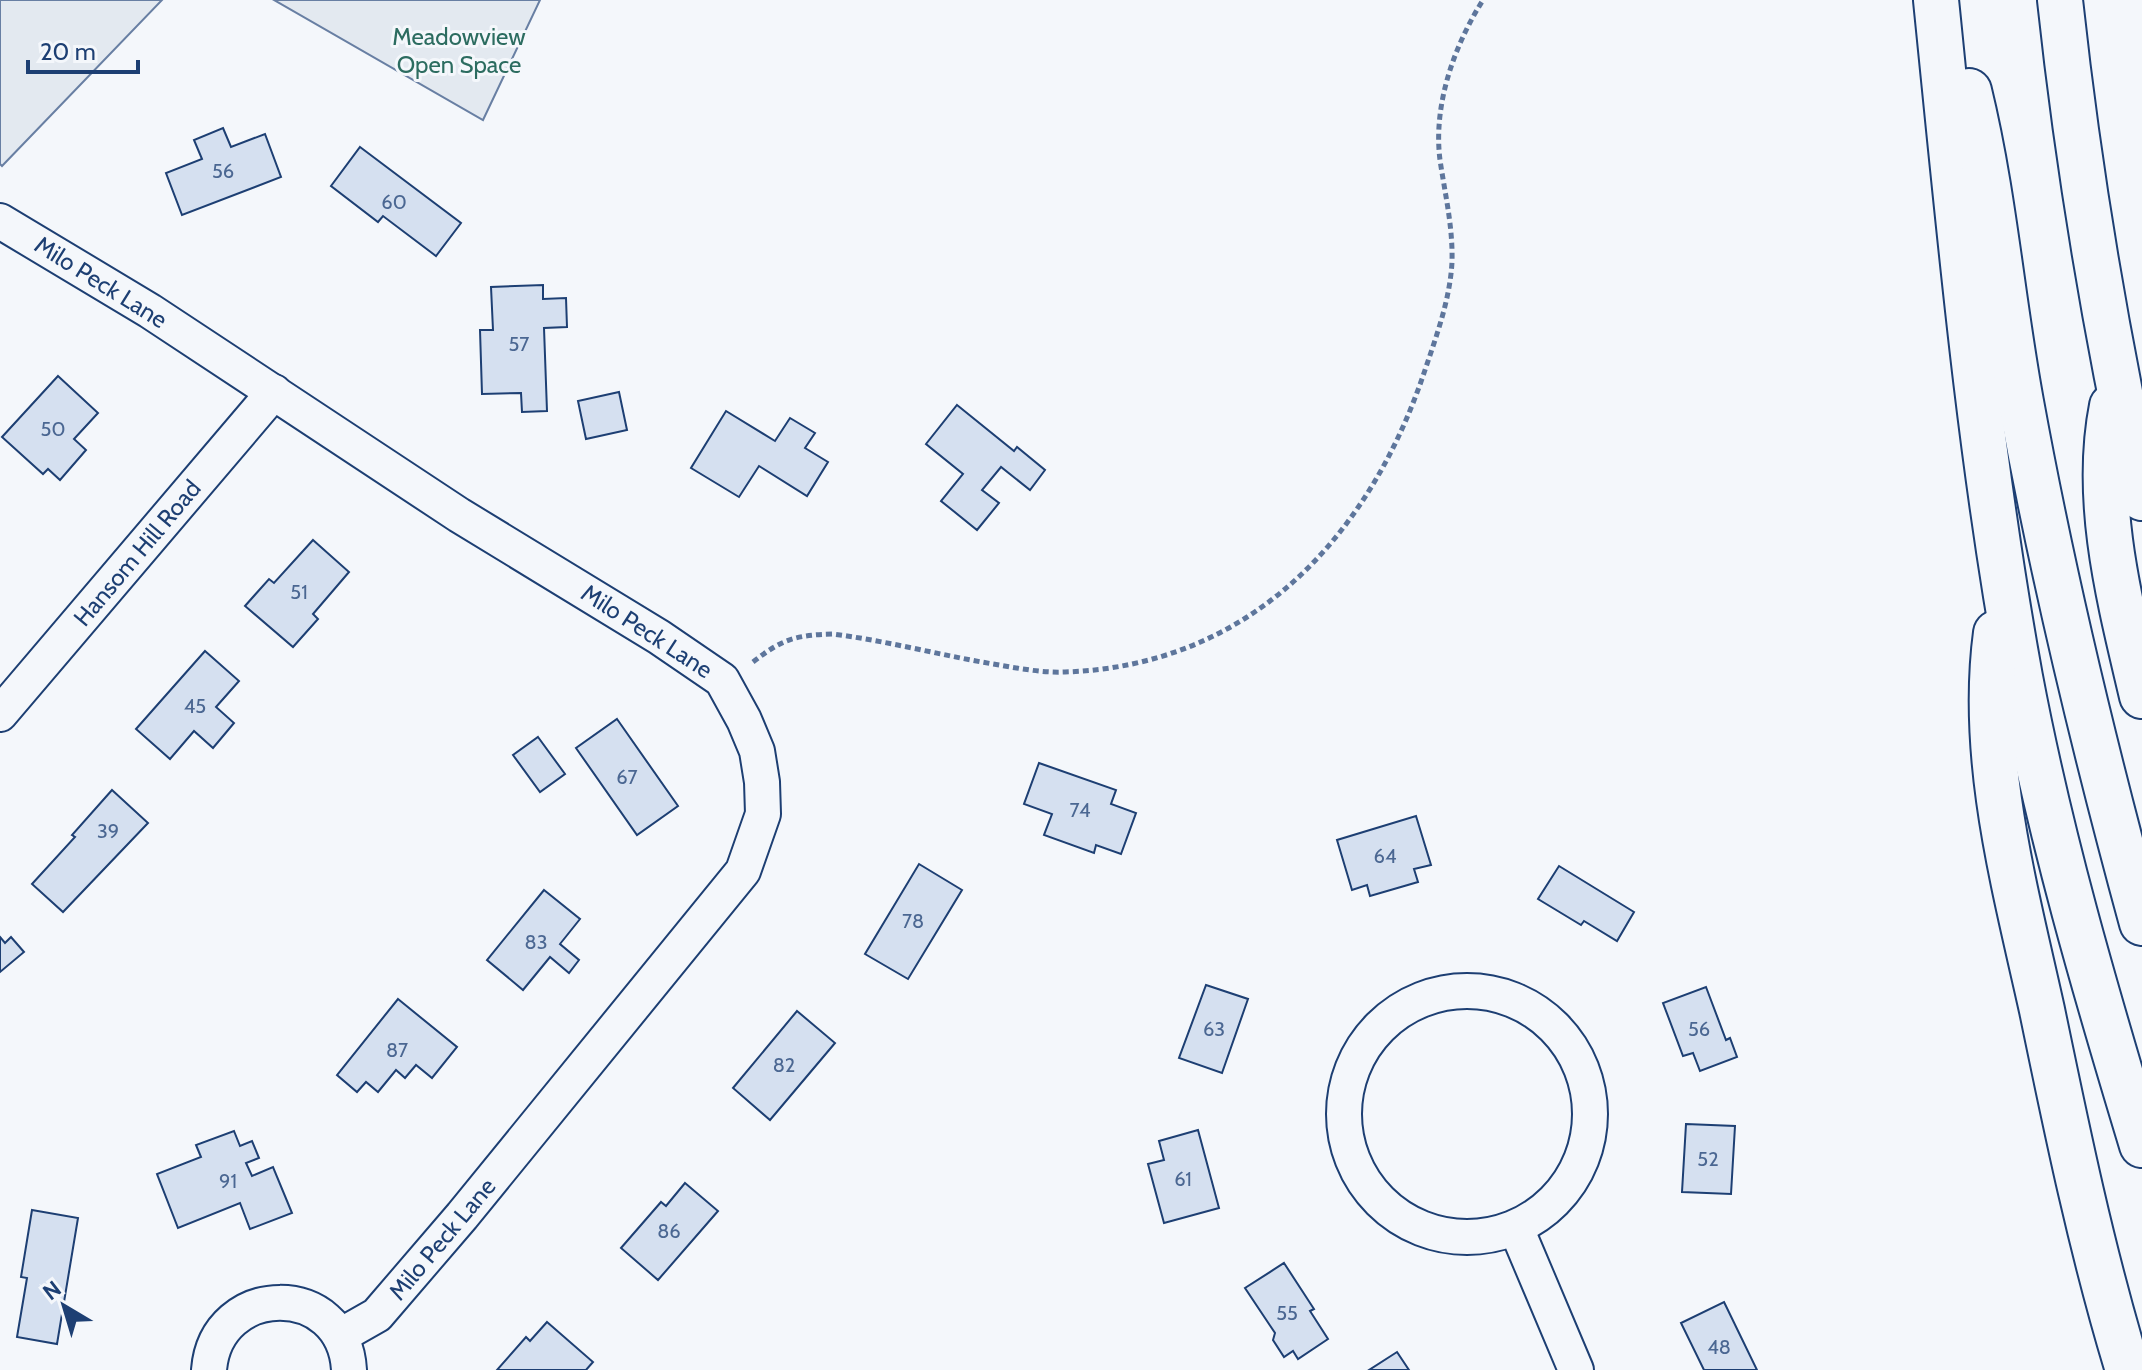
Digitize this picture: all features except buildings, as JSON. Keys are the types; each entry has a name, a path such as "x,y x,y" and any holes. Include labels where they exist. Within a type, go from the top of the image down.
{"highway":[{"path":"1936,0 1986,458 2028,715 2060,859 2098,1001 2142,1145"},
{"path":"1942,0 1984,155 2003,294 2042,516 2104,783 2142,923"},
{"path":"2060,0 2080,157 2117,379 2142,498"},
{"path":"2117,379 2106,443 2104,492 2118,583 2142,696"},
{"path":"2006,592 1996,634 1992,689 1993,743 2000,802 2060,1094 2095,1248 2128,1370"}],"street":[{"name":"Milo Peck Lane","path":"0,221 150,311 459,515 659,637 722,680 757,751 763,814 743,871 453,1227 377,1315 340,1336"},
{"name":"Hansom Hill Road","path":"0,714 274,392"},
{"path":"1484,991 1523,1003 1555,1027 1579,1059 1590,1098 1589,1138 1580,1163 1575,1175 1550,1206 1516,1228 1475,1238 1434,1234 1396,1217 1366,1187 1348,1150 1343,1108 1352,1067 1374,1032 1407,1006 1444,992 1484,991"},
{"path":"1516,1228 1576,1370"},
{"path":"209,1370 211,1355 220,1334 236,1316 258,1305 281,1302 305,1306 325,1318 340,1336 349,1370"}],"path":[{"path":"725,686 770,647 809,635 867,639 1040,671 1119,668 1203,643 1249,618 1279,595 1330,543 1366,497 1394,446 1423,376 1442,318 1452,263 1439,140 1442,103 1462,41 1483,0"}],"green space":[{"path":"0,0 162,0 2,166 0,164"},
{"name":"Meadowview Open Space","path":"274,0 540,0 483,120"}]}
